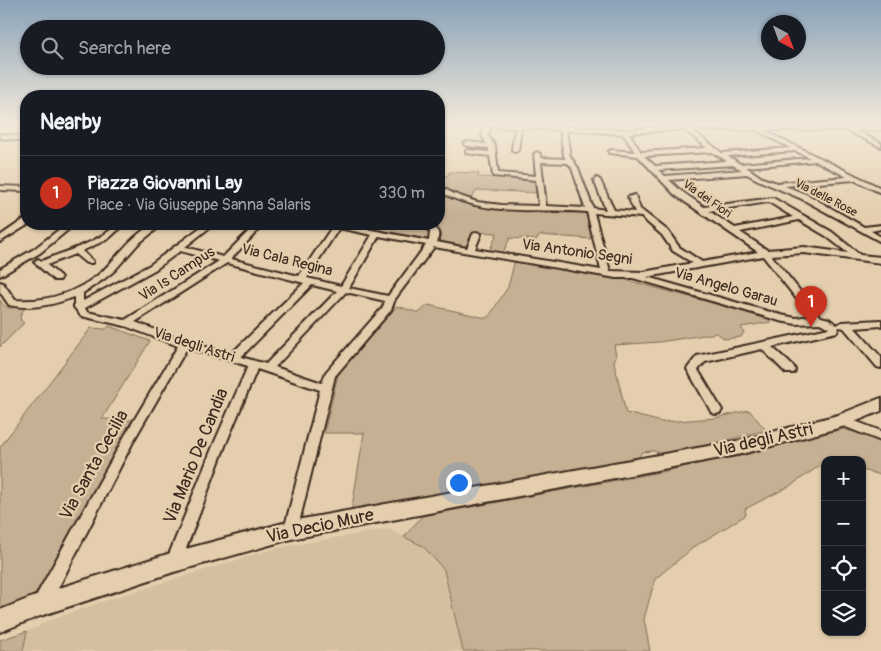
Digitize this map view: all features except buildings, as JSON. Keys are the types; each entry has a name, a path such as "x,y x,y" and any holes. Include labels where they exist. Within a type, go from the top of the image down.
{"street":[{"path":"492,154 495,175 539,178"},
{"path":"568,154 569,161 575,168 590,211 606,273"},
{"name":"Via dei Fiori","path":"639,154 678,194 765,253 817,318"},
{"path":"722,156 739,154"},
{"path":"808,154 881,191"},
{"name":"Via delle Rose","path":"722,156 774,186 805,197 881,240"},
{"path":"543,208 537,157 569,161"},
{"path":"653,168 818,159"},
{"path":"664,178 748,172"},
{"path":"774,186 854,178"},
{"path":"597,180 611,213"},
{"path":"0,188 20,189"},
{"path":"445,192 453,197 482,206 643,215"},
{"path":"632,197 637,210 665,233 676,249 700,264"},
{"path":"702,210 770,200 829,234 856,256"},
{"path":"734,231 802,217"},
{"path":"0,240 20,226"},
{"path":"863,230 881,227"},
{"path":"0,273 28,257 63,230"},
{"path":"42,264 76,250 114,230"},
{"path":"0,285 12,303 26,305 46,302 78,292 111,269 133,244 151,230"},
{"path":"78,292 80,307 153,267 202,230"},
{"name":"Via Is Campus","path":"127,323 224,261 254,230"},
{"path":"233,358 305,281 330,230"},
{"name":"Via Antonio Segni","path":"362,230 470,251 606,273 634,275 765,253 813,250 881,260"},
{"path":"291,530 330,375 388,308 390,299 432,243 436,236 433,230"},
{"path":"268,369 344,289 377,233"},
{"path":"470,251 477,234"},
{"name":"Via Cala Regina","path":"178,248 305,281 390,299"},
{"path":"76,250 90,262"},
{"path":"28,257 42,264 57,278"},
{"name":"Via Angelo Garau","path":"634,275 643,280 794,321 817,318"},
{"name":"Via degli Astri","path":"80,307 84,314 127,323 184,344 254,364 326,388"},
{"path":"817,318 825,320 833,328"},
{"path":"716,410 692,369 701,359 847,325 881,324"},
{"path":"847,325 881,364"},
{"name":"Via Santa Cecilia","path":"40,605 131,436 184,344"},
{"path":"764,345 790,370"},
{"name":"Via Mario De Candia","path":"174,562 219,446 254,364"},
{"name":"Via degli Astri","path":"642,464 742,447 842,421 881,404"},
{"path":"842,421 881,436"},
{"name":"Via Decio Mure","path":"2,620 40,605 174,562 291,530 642,464"}],"shaded area":[{"path":"449,172 479,173 478,177 535,179 537,193 477,190 470,200 451,193 445,188 445,176 448,176"},
{"path":"445,195 461,202 484,208 586,213 591,239 540,235 536,240 510,238 503,253 489,252 497,233 474,232 466,247 441,243 439,240 441,237 437,230 445,230"},
{"path":"375,230 426,230 431,232 430,240"},
{"path":"515,260 619,278 772,319 771,322 741,327 744,332 741,337 725,339 717,333 659,342 614,345 616,356 614,362 626,413 662,422 716,418 749,410 766,430 667,456 654,451 642,452 637,459 351,513 364,433 324,433 338,375 397,306 419,313 428,305 486,318 490,315 508,287"},
{"path":"0,300 8,308 25,307 20,316 21,321 24,323 0,347"},
{"path":"109,326 150,341 102,419 132,420 41,589 30,600 0,609 0,447 91,328 106,329"},
{"path":"843,429 881,439 881,475 866,471 866,456 821,456 821,465 790,486 745,509 746,515 694,547 655,579 644,619 650,651 463,651 444,570 423,546 404,537 422,516 666,471"},
{"path":"388,529 423,546 444,570 463,651 23,651 27,631 39,627 40,624 98,603 276,548"},
{"path":"27,631 23,651 0,651 0,640"}],"place":[{"name":"Piazza Giovanni Lay","path":"811,327"}]}
